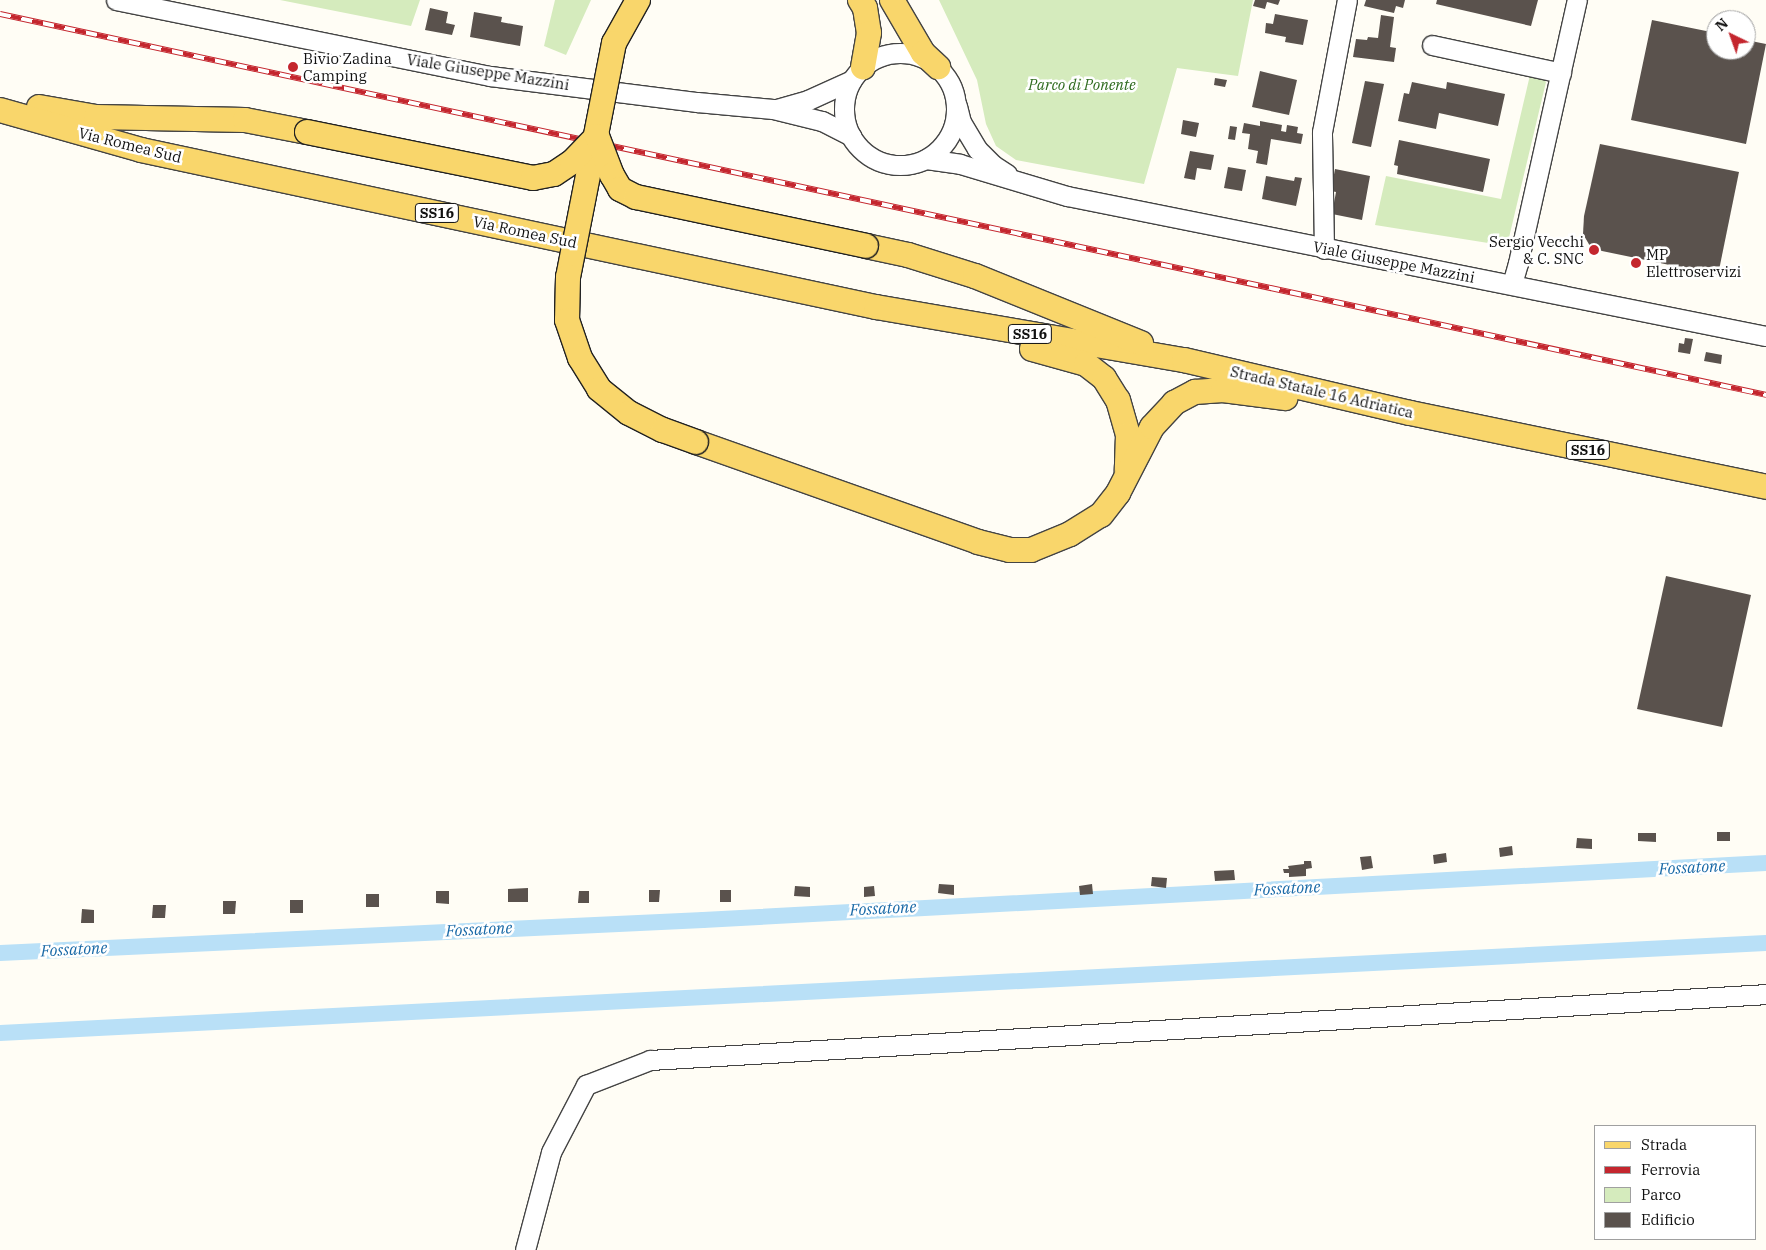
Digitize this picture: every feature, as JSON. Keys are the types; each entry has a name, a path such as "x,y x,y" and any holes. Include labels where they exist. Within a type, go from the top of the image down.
{"main road":[{"path":"638,0 614,43 568,277 567,320 580,358 600,389 629,413 663,430 696,442 978,542 1010,550 1031,550 1078,530 1100,515 1118,494 1152,427 1174,402 1195,392 1223,390 1271,395 1322,407 1410,413"},
{"path":"858,73 869,33 865,8 860,0"},
{"path":"892,0 923,53 938,67"},
{"path":"0,101 96,117 244,120 533,178 554,174 572,162 597,136"},
{"name":"Via Romea Sud","path":"0,110 151,152 876,307"},
{"path":"597,136 612,175 620,188 636,197 908,254 975,276 1184,360"},
{"path":"876,307 933,328 1062,356 1086,364 1104,378 1118,400 1128,435 1127,477"},
{"name":"Strada Statale 16 Adriatica","path":"876,307 1184,360 1410,413 1766,487"}],"street":[{"name":"Viale Giuseppe Mazzini","path":"116,0 490,76 697,102 773,109"},
{"path":"1324,249 1322,132 1347,0"},
{"path":"1512,284 1577,0"},
{"path":"1432,45 1561,73"},
{"path":"773,109 808,100 858,73 877,58 892,54 908,54 924,58 938,67 949,81 961,122 977,149 993,165 1023,185"},
{"path":"858,73 846,93 844,108 846,122 851,136 862,150 876,160 892,164 909,164 926,158 940,148 950,133 956,116 955,98"},
{"path":"773,109 822,122 851,136"},
{"name":"Viale Giuseppe Mazzini","path":"926,158 960,164 1023,185 1067,196 1766,336"},
{"path":"524,1250 551,1152 586,1085 650,1060 1766,994"}],"green space":[{"path":"280,0 420,0 411,26"},
{"path":"555,0 591,0 566,55 544,46"},
{"name":"Parco di Ponente","path":"939,0 1253,0 1238,76 1177,68 1144,184 1016,160 996,146 986,124 977,80"},
{"path":"1530,75 1540,75 1546,82 1507,246 1375,225 1386,176 1501,199"}],"building":[{"path":"1255,0 1280,0 1278,5 1267,2 1265,9 1253,6"},
{"path":"1366,0 1405,0 1403,8 1396,6 1394,13 1364,6"},
{"path":"1437,0 1538,0 1531,26 1436,4"},
{"path":"430,8 448,12 446,23 455,25 452,35 425,30"},
{"path":"474,12 502,17 501,22 523,26 520,46 470,37"},
{"path":"1275,14 1308,20 1303,45 1285,42 1286,37 1265,33 1266,23 1273,24"},
{"path":"1381,15 1394,17 1390,47 1396,48 1394,62 1353,57 1356,39 1378,38"},
{"path":"1652,20 1706,31 1706,60 1756,60 1756,42 1766,44 1746,144 1631,120"},
{"path":"1260,71 1297,80 1289,115 1252,107"},
{"path":"1215,78 1227,80 1225,87 1214,85"},
{"path":"1365,81 1384,84 1371,147 1352,143"},
{"path":"1412,82 1446,89 1447,82 1505,94 1498,126 1439,113 1436,129 1398,121 1404,93 1409,94"},
{"path":"1183,120 1199,123 1196,137 1181,134"},
{"path":"1260,121 1282,125 1281,131 1286,132 1287,125 1298,127 1297,133 1303,134 1301,144 1271,139 1267,165 1256,163 1258,151 1248,149 1250,134 1242,133 1244,123 1260,126"},
{"path":"1230,126 1237,127 1235,140 1228,139"},
{"path":"1399,140 1490,159 1483,192 1397,174 1398,166 1394,165"},
{"path":"1600,144 1739,172 1718,275 1602,251 1590,246 1583,234 1584,216"},
{"path":"1190,151 1214,155 1211,170 1197,168 1195,180 1184,178"},
{"path":"1228,167 1246,170 1242,191 1224,188"},
{"path":"1335,169 1370,176 1362,220 1332,214 1336,192 1331,191"},
{"path":"1266,176 1294,181 1295,177 1302,178 1296,206 1262,199"},
{"path":"1685,338 1693,339 1690,354 1678,352 1679,343 1684,344"},
{"path":"1706,352 1722,355 1721,364 1704,361"},
{"path":"1666,576 1751,595 1722,727 1637,709"},
{"path":"1717,832 1730,832 1730,841 1717,841"},
{"path":"1638,833 1656,833 1656,842 1638,841"},
{"path":"1577,838 1592,839 1592,849 1576,848"},
{"path":"1512,846 1513,855 1500,857 1499,848"},
{"path":"1446,853 1447,862 1434,864 1433,855"},
{"path":"1371,856 1373,868 1362,870 1360,857"},
{"path":"1304,861 1311,861 1312,868 1306,869 1306,876 1289,877 1289,873 1284,873 1283,869 1289,869 1288,866 1304,864"},
{"path":"1234,870 1235,880 1215,881 1214,871"},
{"path":"1152,877 1167,878 1166,888 1151,886"},
{"path":"939,884 954,885 954,895 938,893"},
{"path":"1092,884 1093,894 1080,895 1079,886"},
{"path":"795,886 810,887 810,897 794,896"},
{"path":"874,886 875,896 864,897 864,887"},
{"path":"528,888 528,902 508,902 508,889"},
{"path":"649,890 660,890 659,902 649,902"},
{"path":"720,890 731,890 731,902 720,902"},
{"path":"436,891 449,891 449,904 436,903"},
{"path":"579,891 589,891 589,903 578,903"},
{"path":"366,894 379,894 379,907 366,907"},
{"path":"290,900 303,900 303,913 290,913"},
{"path":"223,901 236,901 235,914 223,914"},
{"path":"153,905 166,905 165,918 152,918"},
{"path":"82,909 94,910 94,923 81,923"}],"waterway":[{"name":"Fossatone","path":"0,953 703,920 1766,863"},
{"path":"0,1033 1766,943"}],"railway":[{"path":"0,14 1766,395"}],"place":[{"name":"Bivio Zadina Camping","path":"293,67"},
{"name":"Sergio Vecchi & C. SNC","path":"1594,250"},
{"name":"MP Elettroservizi","path":"1636,263"}]}
